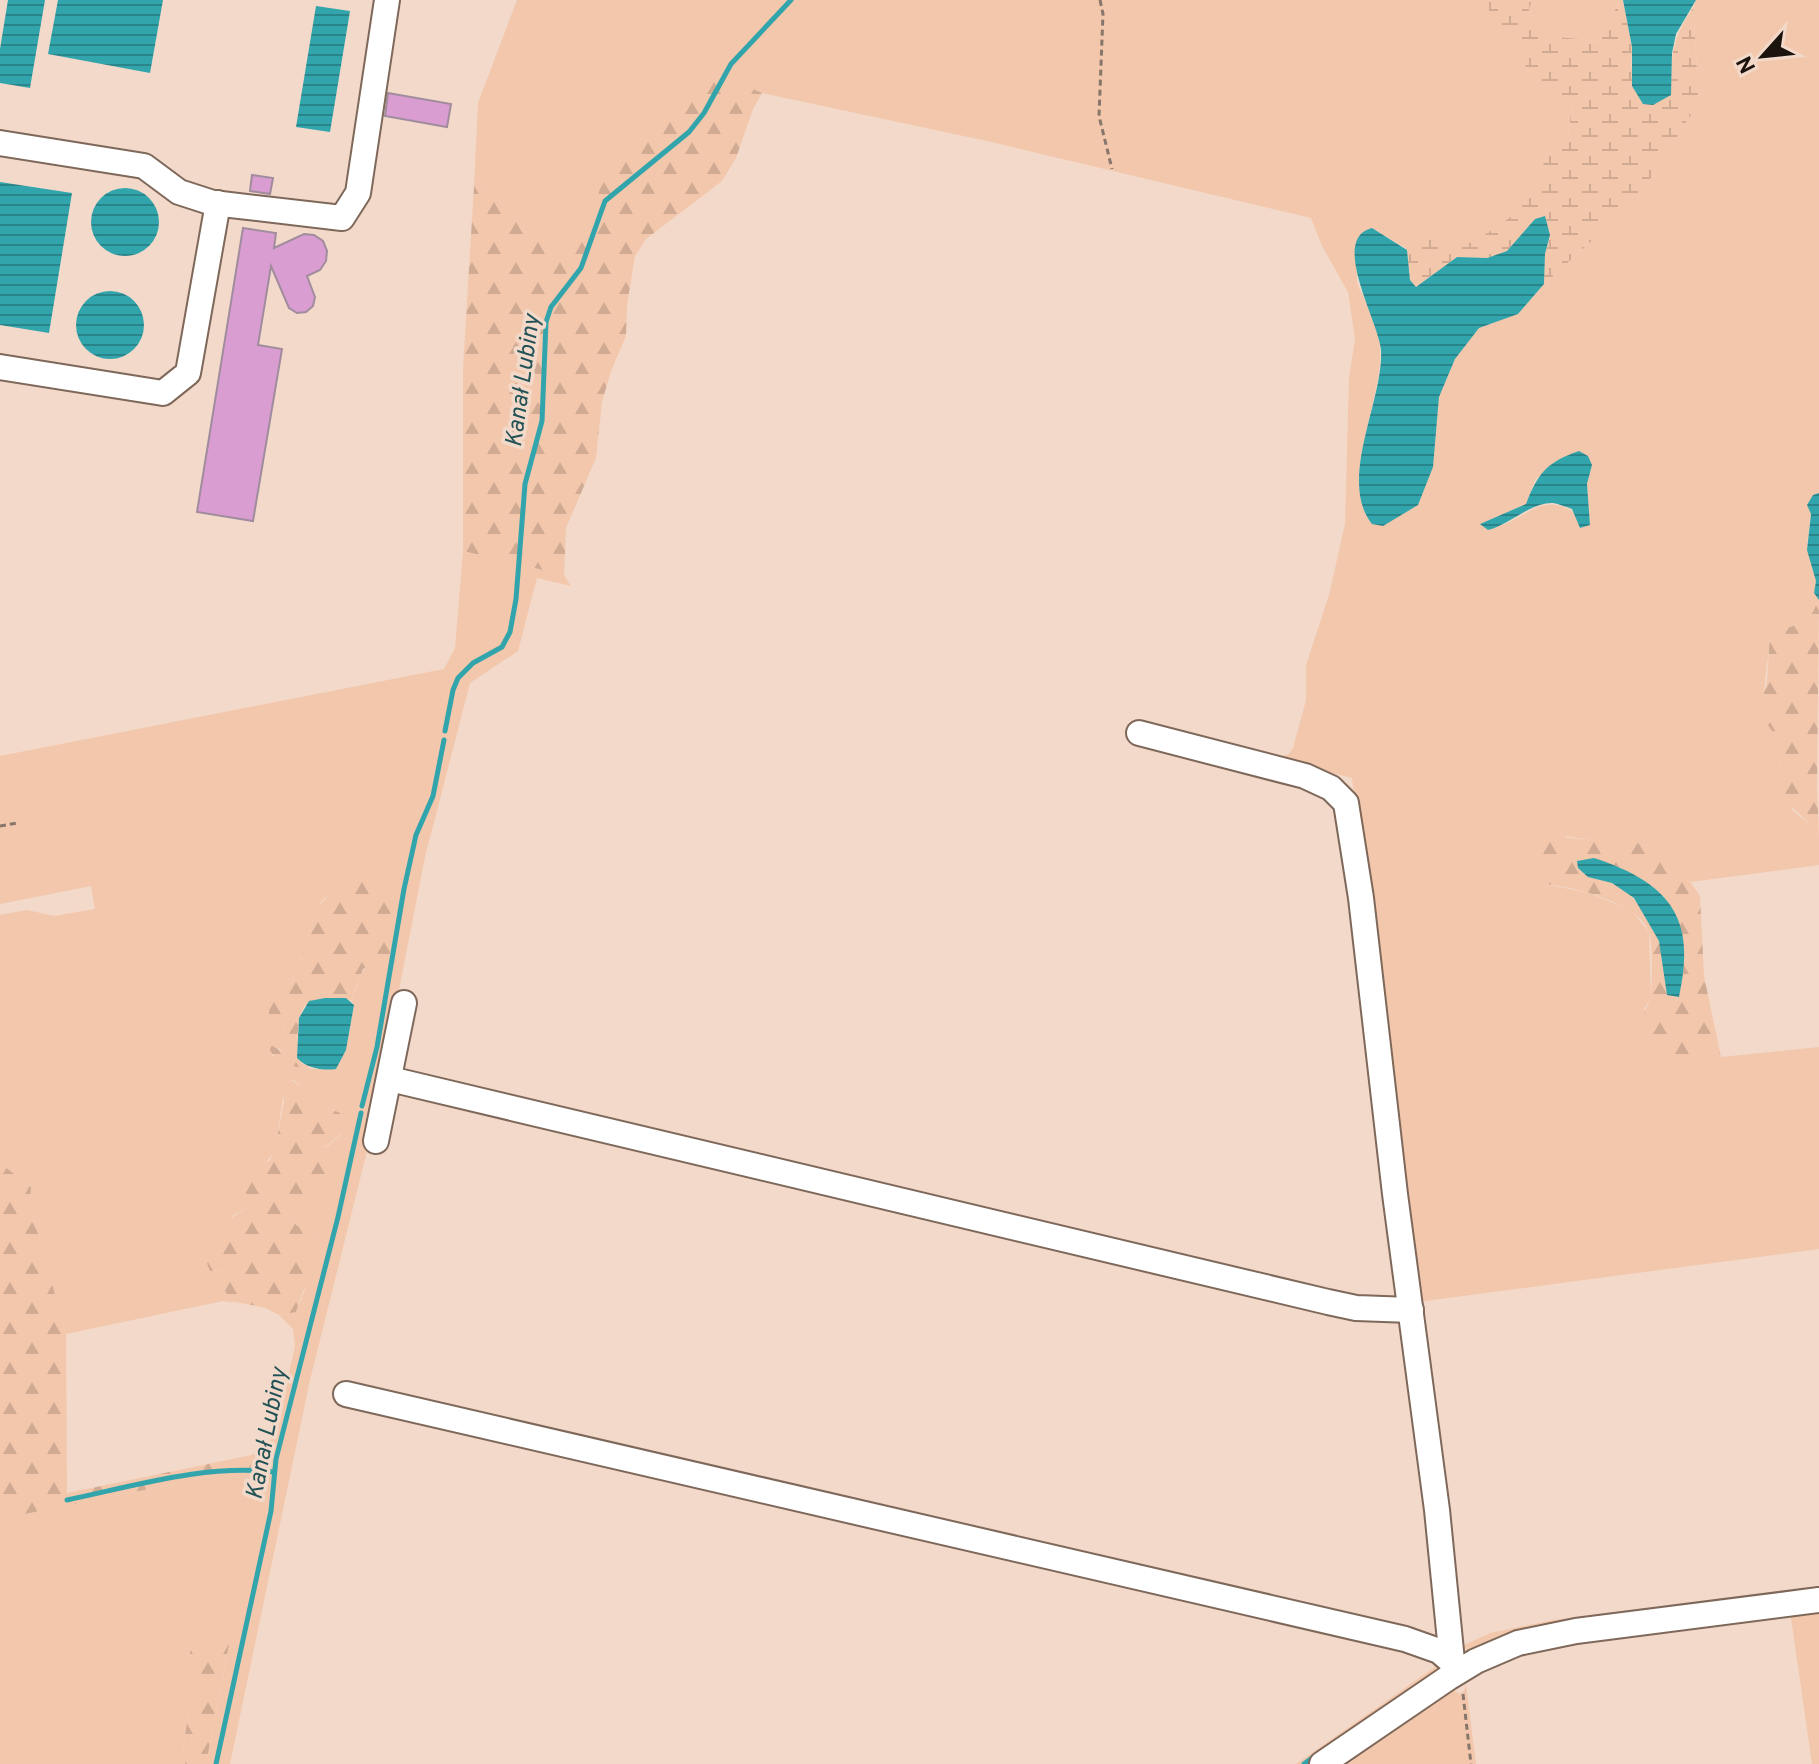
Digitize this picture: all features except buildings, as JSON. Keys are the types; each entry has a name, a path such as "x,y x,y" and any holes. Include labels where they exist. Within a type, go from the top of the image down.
{"street":[{"path":"0,143 144,166 179,192 218,203 342,218 358,193 387,0"},
{"path":"0,367 163,393 188,373 218,203"},
{"path":"1139,733 1305,776 1331,788 1346,803"},
{"path":"1342,775 1361,898 1455,1669"},
{"path":"376,1141 404,1003"},
{"path":"390,1079 1328,1302 1356,1308 1411,1310"},
{"path":"346,1394 1405,1639 1439,1651 1455,1669"},
{"path":"1322,1764 1455,1669 1503,1648 1545,1637 1819,1600"}],"path":[{"path":"1100,0 1103,14 1099,116 1112,169"},
{"path":"0,826 17,823"},
{"path":"1455,1669 1471,1764"}],"green space":[{"path":"517,0 1489,0 1489,18 1518,49 1531,78 1572,104 1568,138 1548,149 1540,175 1519,211 1473,244 1408,237 1372,228 1357,281 1375,323 1380,344 1379,371 1360,463 1359,486 1363,506 1372,524 1433,467 1439,397 1455,359 1479,327 1518,314 1544,284 1637,200 1699,102 1693,8 1696,0 1819,0 1819,493 1813,495 1807,545 1816,581 1814,593 1819,600 1805,620 1770,632 1763,718 1784,731 1784,751 1776,774 1793,811 1812,826 1819,838 1819,865 1690,882 1681,869 1652,847 1608,835 1589,840 1566,836 1545,884 1589,893 1631,910 1649,932 1651,998 1644,1009 1687,1066 1721,1057 1819,1047 1819,1249 1417,1302 1352,778 1277,759 1289,754 1293,748 1306,700 1306,665 1329,595 1345,524 1349,378 1355,339 1348,292 1322,246 1311,218 987,141 762,93 723,77 676,104 639,140 616,157 590,225 557,244 529,235 493,194 474,186 478,103","holes":["1592,465 1587,484 1590,525 1574,512 1549,505 1488,530 1481,524 1526,504 1536,478"]},
{"path":"1489,0 1532,0 1528,13 1557,37 1600,41 1620,0 1623,0 1632,47 1631,67 1671,94 1674,49 1680,30 1693,8 1699,102 1637,200 1544,284 1545,254 1550,235 1535,219 1507,251 1487,258 1457,257 1416,287 1410,280 1407,249 1372,228 1408,237 1473,243 1519,211 1540,175 1548,149 1568,138 1572,104 1531,78 1518,49 1489,18"},
{"path":"1532,0 1620,0 1600,41 1557,37 1528,13"},
{"path":"723,76 762,93 753,109 736,158 722,181 646,239 635,256 627,305 626,336 602,402 596,458 566,528 564,575 463,551 463,368 474,186 493,194 529,235 557,244 590,225 605,170 616,157 639,140 675,104"},
{"path":"463,551 564,575 571,586 537,578 518,651 470,683 425,857 369,1143 310,1380 230,1764 206,1764 229,1646 215,1636 203,1641 201,1679 189,1708 181,1764 0,1764 0,1519 229,1473 250,1472 252,1455 267,1445 275,1431 295,1347 293,1329 279,1315 296,1312 315,1264 307,1246 311,1239 317,1237 312,1227 297,1226 293,1220 305,1195 331,1167 324,1149 340,1136 347,1124 340,1113 317,1102 291,1080 282,1102 274,1152 249,1184 247,1192 250,1196 246,1208 232,1216 226,1240 212,1247 210,1271 225,1270 228,1274 223,1286 234,1303 223,1301 66,1334 30,1205 31,1187 0,1163 0,915 27,910 54,916 95,909 91,886 0,904 0,756 444,669 455,648","holes":["350,883 381,960 363,970 351,1000 354,1005 346,1050 336,1069 302,1067 272,1055 278,1048 284,1053 289,1052 291,1046 283,1033 278,996 292,982 323,899"]},
{"path":"1819,600 1819,838 1812,826 1780,796 1776,774 1784,751 1784,732 1772,731 1763,718 1762,699 1767,682 1770,632 1805,620"},
{"path":"1544,835 1589,840 1608,835 1652,847 1681,869 1700,896 1704,976 1721,1057 1685,1066 1656,1056 1646,1044 1641,1030 1651,995 1652,954 1649,932 1643,921 1619,904 1604,898 1545,884 1536,844","holes":["1610,882 1664,896 1667,994 1661,946 1652,925 1631,896"]},
{"path":"370,878 382,881 394,897 394,934 389,956 363,969 351,1000 325,998 304,1006 298,1027 298,1048 301,1063 310,1067 287,1064 269,1049 271,1045 284,1053 289,1052 291,1046 283,1033 284,1024 269,1015 269,1005 275,994 279,995 292,982 318,908 340,888"},
{"path":"291,1080 308,1091 317,1102 340,1113 347,1124 346,1130 324,1148 332,1162 331,1167 305,1195 293,1220 297,1226 319,1230 321,1235 311,1239 307,1246 315,1264 314,1273 303,1291 296,1312 279,1315 266,1308 230,1301 223,1286 228,1274 225,1270 210,1271 204,1256 207,1249 224,1240 228,1233 227,1221 246,1208 249,1196 238,1187 240,1181 249,1183 257,1168 270,1160 284,1101 283,1085"},
{"path":"0,1163 31,1187 30,1205 66,1334 67,1493 252,1455 250,1472 229,1473 0,1519"},
{"path":"1819,1586 1819,1764 1812,1764 1790,1611 1469,1652 1462,1646 1490,1633 1553,1620"},
{"path":"215,1636 229,1645 206,1764 181,1764 189,1708 201,1679 187,1665 192,1645"},
{"path":"1426,1654 1443,1670 1314,1764 1296,1764 1435,1667"},
{"path":"1454,1680 1455,1691 1459,1694 1466,1684 1476,1764 1329,1764"}],"water":[{"path":"8,0 45,0 30,88 0,83 0,49"},
{"path":"58,0 163,0 150,73 48,54"},
{"path":"1623,0 1696,0 1676,34 1672,53 1671,95 1653,105 1643,104 1632,86 1632,47"},
{"path":"316,6 350,11 330,132 296,127"},
{"path":"0,182 72,193 49,333 0,325"},
{"path":"125,188 149,198 159,222 149,246 125,256 101,246 91,222 101,198"},
{"path":"1545,216 1550,235 1545,254 1544,284 1518,314 1479,328 1455,359 1439,397 1433,467 1418,505 1383,526 1372,524 1362,506 1360,463 1376,392 1381,350 1355,264 1355,247 1360,235 1372,228 1407,250 1410,280 1416,287 1457,257 1487,258 1507,251 1535,219"},
{"path":"110,291 134,301 144,325 134,349 110,359 86,349 76,325 86,301"},
{"path":"1579,451 1588,456 1592,465 1587,484 1590,525 1580,528 1572,509 1553,503 1537,506 1488,530 1480,524 1526,504 1535,484 1551,464"},
{"path":"1819,493 1819,600 1814,593 1816,581 1807,550 1811,514 1807,505 1813,495"},
{"path":"1594,858 1642,879 1672,907 1684,945 1679,997 1667,995 1659,941 1634,898 1612,883 1588,877 1578,868 1577,861"},
{"path":"346,998 354,1005 346,1050 336,1069 326,1070 305,1064 297,1058 299,1018 309,1001"}],"waterway":[{"name":"Kanał Lubiny","path":"445,731 458,678 473,663 502,647 510,632 516,599 525,484 542,421 546,322 551,307 581,268 605,201 689,132 704,113 731,64 791,0"},
{"name":"Kanał Lubiny","path":"362,1106 377,1047 416,835 433,796 444,740"},
{"name":"Kanał Lubiny","path":"216,1764 271,1511 276,1459 338,1217 361,1113"},
{"path":"67,1500 196,1474 248,1470 274,1472"},
{"path":"1304,1764 1316,1755"}]}
